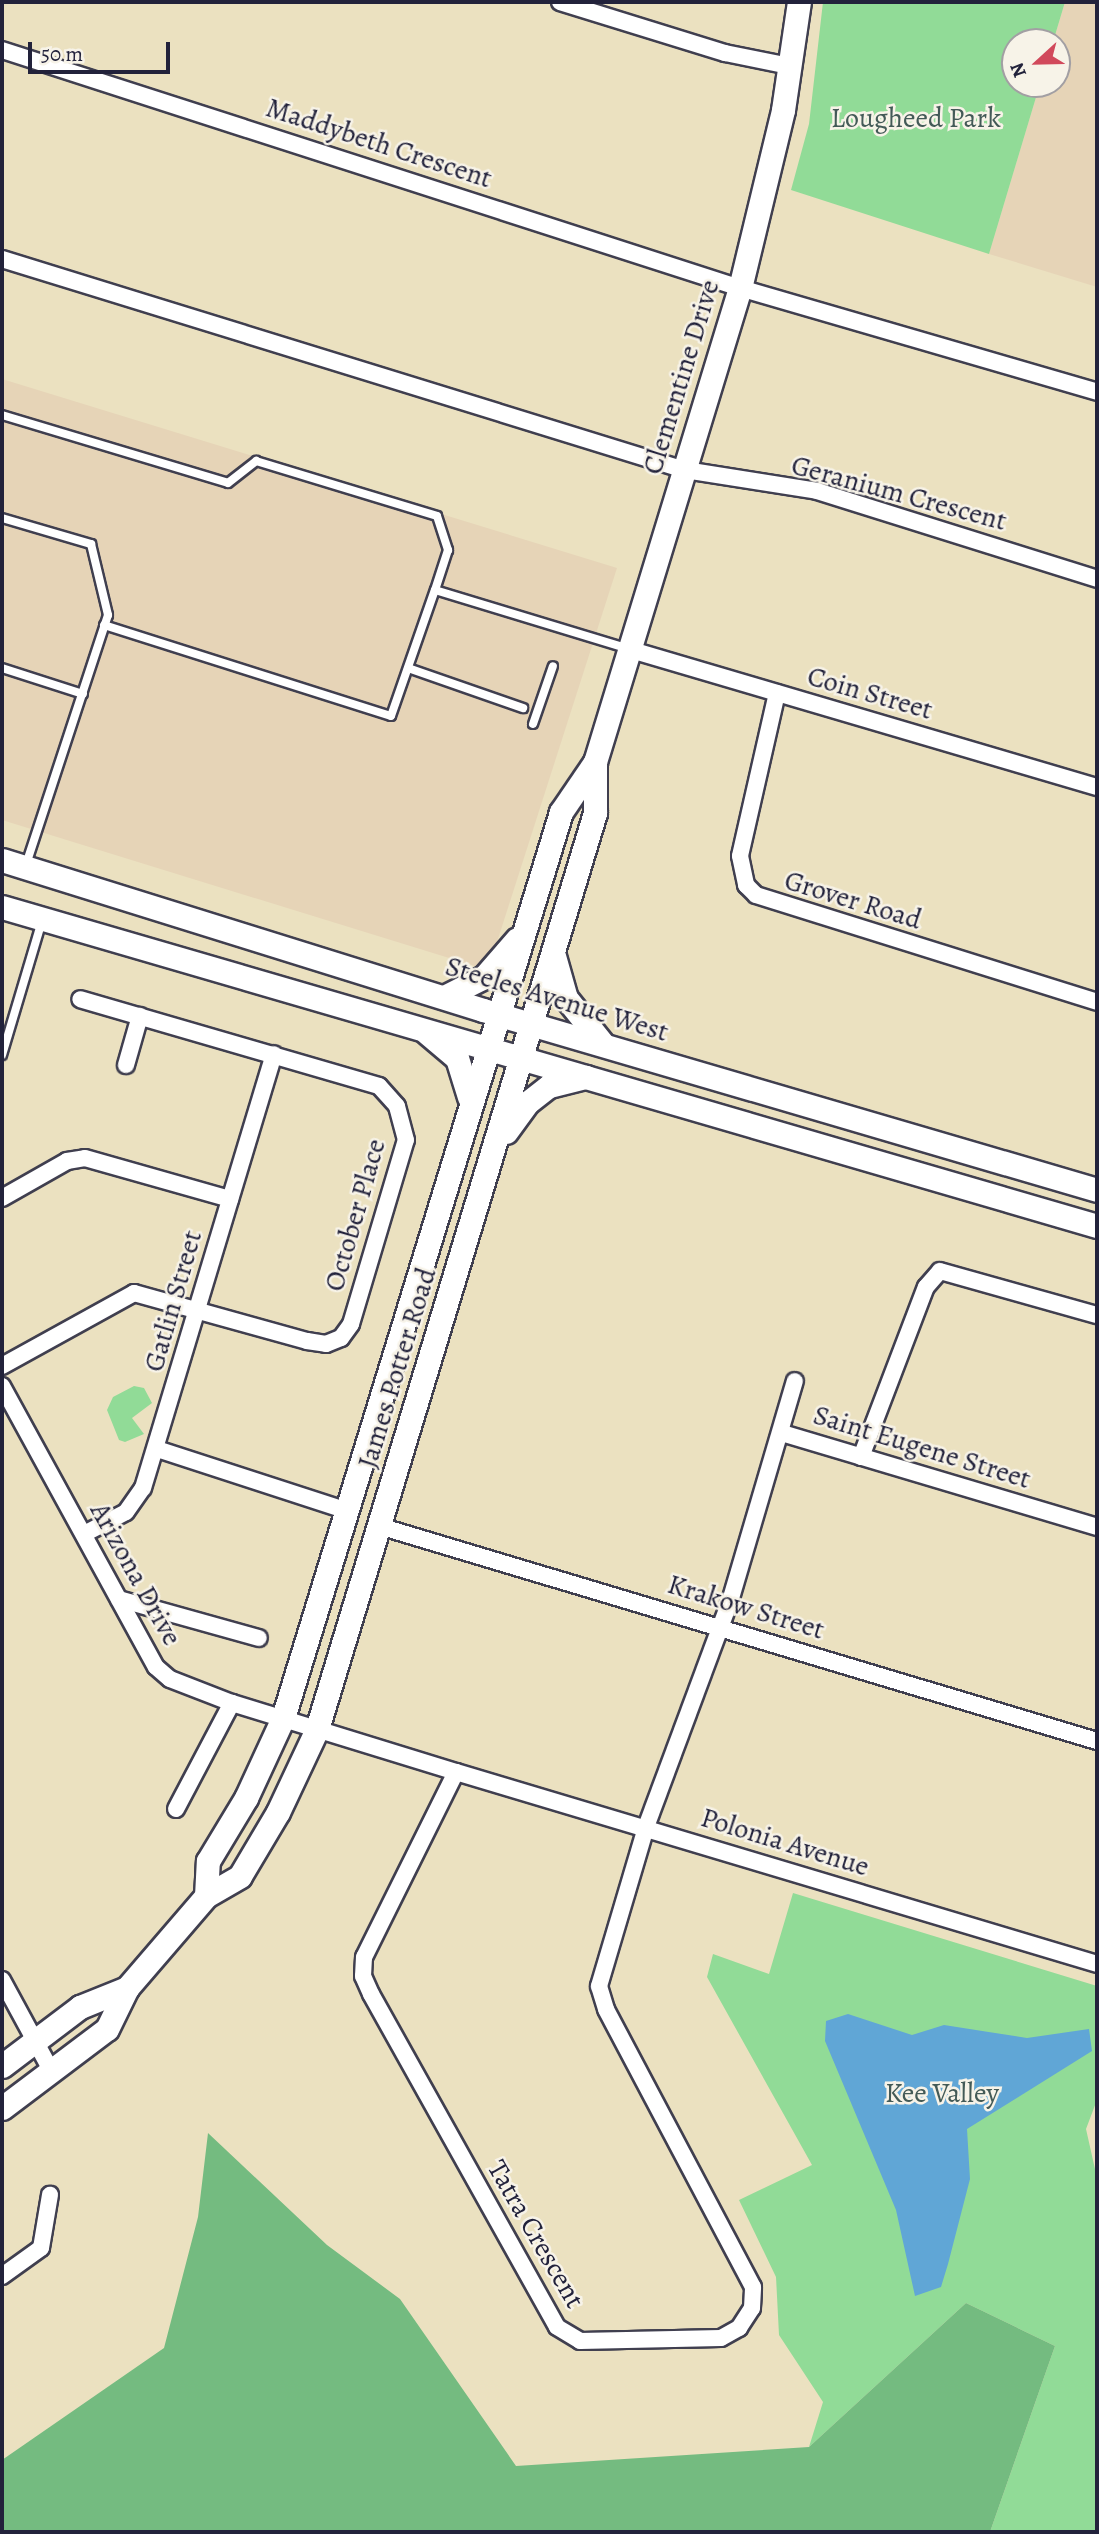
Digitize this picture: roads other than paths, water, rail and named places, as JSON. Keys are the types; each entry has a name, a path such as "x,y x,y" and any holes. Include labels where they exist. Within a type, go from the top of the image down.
{"main road":[{"name":"Clementine Drive","path":"531,1023 595,813 595,762 740,288 789,66 799,2"},
{"name":"Clementine Drive","path":"499,1014 561,813 595,762"},
{"name":"Steeles Avenue West","path":"2,860 499,1014 1097,1190"},
{"path":"2,907 487,1045 1097,1226"},
{"path":"444,996 484,976 523,931"},
{"path":"554,953 566,998 602,1043"},
{"name":"James Potter Road","path":"206,1896 208,1861 246,1798 284,1718 487,1045 499,1014"},
{"path":"403,1021 446,1045 459,1061 470,1091 466,1121"},
{"name":"James Potter Road","path":"2,2108 107,2029 127,1988 206,1896 240,1876 278,1812 317,1729 497,1143 531,1023"},
{"path":"497,1143 527,1103 549,1086 565,1080 602,1079"},
{"name":"James Potter Road","path":"2,2066 80,2007 127,1988"}],"street":[{"path":"561,2 724,54 789,66"},
{"name":"Maddybeth Crescent","path":"2,50 740,288"},
{"path":"2,259 685,470"},
{"path":"740,288 1097,392"},
{"name":"Geranium Crescent","path":"685,470 817,492 1097,579"},
{"name":"Coin Street","path":"628,649 1097,787"},
{"name":"Grover Road","path":"776,692 740,856 746,885 756,895 1097,1002"},
{"name":"October Place","path":"2,1366 134,1293 326,1344 341,1338 355,1311 407,1140 405,1121 379,1086 80,999"},
{"path":"126,1065 140,1016"},
{"name":"Gatlin Street","path":"84,1534 126,1512 137,1502 157,1449 274,1054"},
{"path":"2,1198 67,1161 85,1158 230,1199"},
{"path":"861,1457 926,1287 940,1271 1097,1315"},
{"name":"Saint Eugene Street","path":"795,1381 782,1433 1097,1527"},
{"name":"Arizona Drive","path":"2,1386 156,1667 170,1679 232,1703 284,1718"},
{"name":"Tatra Crescent","path":"456,1772 364,1957 363,1976 549,2314 568,2337 580,2341 721,2338 739,2328 752,2308 753,2287 606,2009 599,1986 646,1827 720,1627 782,1433"},
{"path":"157,1449 348,1511"},
{"name":"Krakow Street","path":"379,1525 1097,1741"},
{"path":"119,1599 259,1638"},
{"path":"176,1810 232,1703"},
{"path":"284,1718 456,1772"},
{"name":"Polonia Avenue","path":"456,1772 1097,1964"},
{"path":"2,1980 52,2072"},
{"path":"2,2276 40,2248 50,2195"}],"lane":[{"path":"2,415 228,483 256,461 437,516 448,550 391,716 104,625"},
{"path":"2,518 91,544 108,614 25,867"},
{"path":"435,590 628,649"},
{"path":"533,724 553,666"},
{"path":"2,668 83,694"},
{"path":"408,668 523,708"},
{"path":"2,1055 43,917"}],"water":[{"path":"848,2014 912,2035 944,2025 1027,2038 1089,2029 1092,2051 967,2129 970,2179 941,2287 915,2296 896,2210 825,2041 826,2021"}],"park label":[{"name":"Lougheed Park","path":"916,118"},
{"name":"Kee Valley","path":"942,2093"}]}
